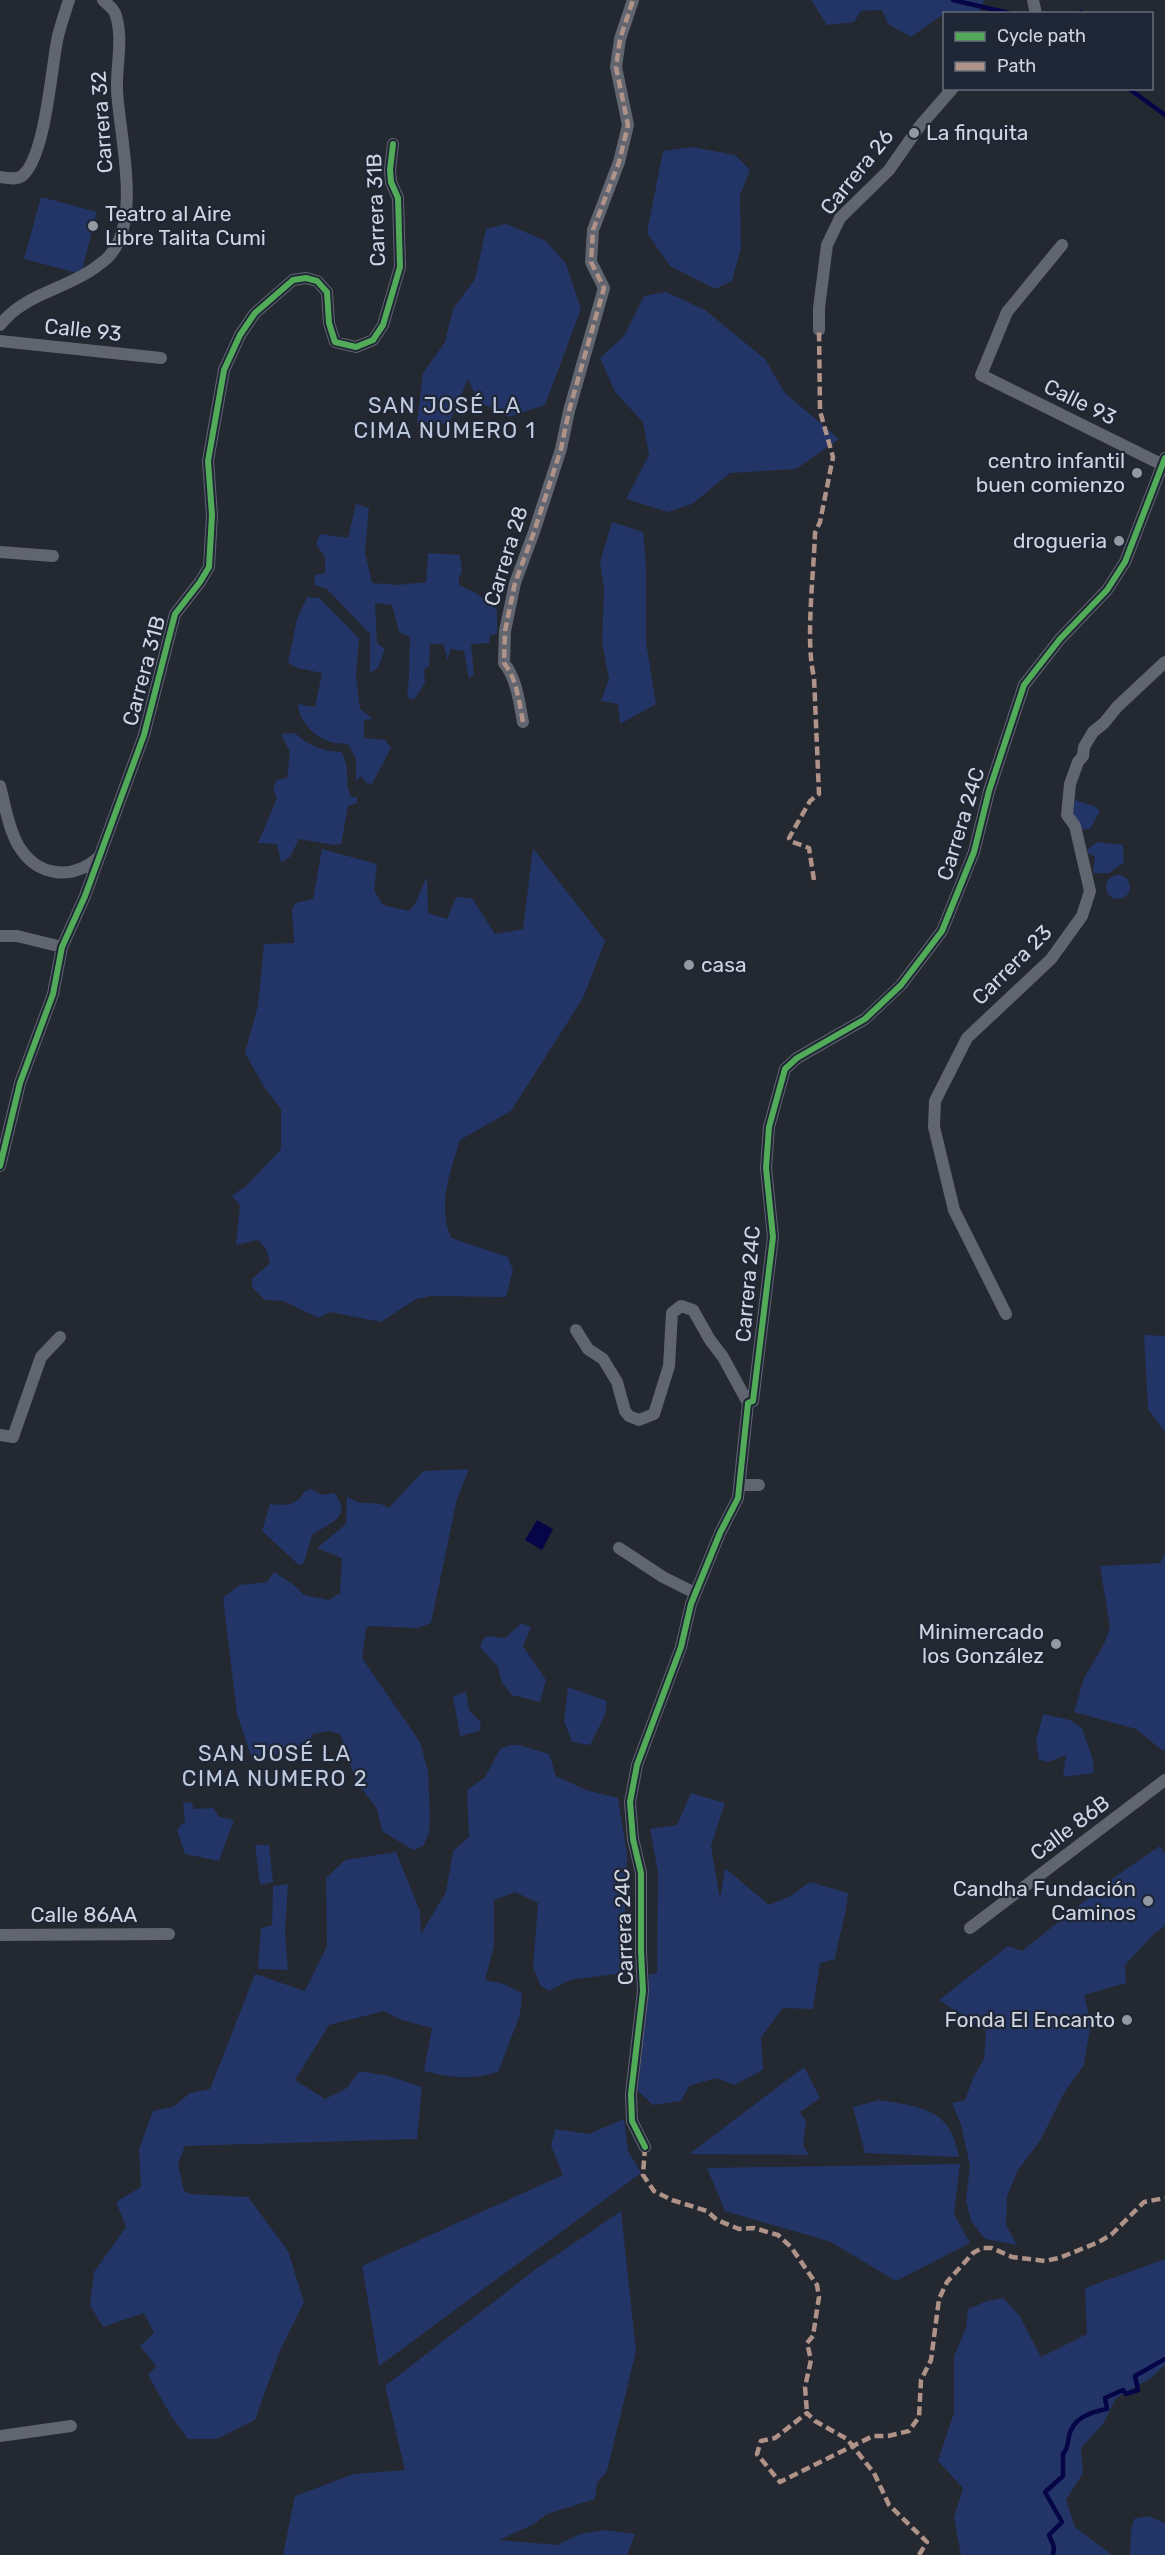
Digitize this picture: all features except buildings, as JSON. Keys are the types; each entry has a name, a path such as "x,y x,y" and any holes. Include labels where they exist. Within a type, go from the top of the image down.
{"street":[{"path":"0,177 10,179 22,177 32,165 40,140 58,36 69,0"},
{"name":"Carrera 32","path":"0,325 11,311 41,293 80,278 110,256 121,235 125,206 126,157 118,105 120,33 114,10 103,0"},
{"name":"Carrera 28","path":"524,722 515,684 504,663 505,631 515,583 561,449 569,411 604,288 591,262 593,230 620,162 628,125 616,67 620,39 633,0"},
{"name":"Carrera 26","path":"819,330 819,308 827,245 840,218 889,170 919,127 951,90"},
{"name":"Carrera 31B","path":"0,1166 20,1083 52,994 62,947 77,916 144,735 175,614 209,567 213,515 208,460 224,370 240,335 255,313 293,280 306,278 317,281 327,292 329,322 335,342 356,347 373,340 383,325 400,267 398,198 391,182 390,170 393,144"},
{"name":"Calle 93","path":"1062,245 1007,312 981,375 1164,463"},
{"name":"Calle 93","path":"0,340 161,358"},
{"name":"Carrera 24C","path":"645,2147 632,2121 631,2105 634,2059 639,2039 643,1991 640,1951 641,1873 633,1839 630,1802 637,1765 681,1647 695,1593 720,1533 738,1498 748,1403 753,1401 773,1237 766,1168 769,1127 785,1069 797,1058 866,1018 901,985 942,931 974,852 989,791 1024,685 1060,639 1107,591 1125,562 1164,463"},
{"path":"0,552 53,556"},
{"name":"Carrera 23","path":"1006,1314 954,1210 934,1127 935,1101 967,1038 1051,959 1080,919 1090,891 1075,826 1067,815 1070,784 1078,762 1083,756 1084,747 1094,732 1165,662"},
{"path":"0,786 10,825 18,845 38,865 50,871 76,872 89,866 99,857"},
{"path":"0,936 17,936 62,947"},
{"path":"576,1330 588,1349 603,1359 617,1382 625,1411 629,1416 639,1420 654,1414 669,1366 672,1313 681,1306 693,1310 710,1341 723,1357 748,1403"},
{"path":"0,1435 13,1437 41,1358 60,1337"},
{"path":"740,1485 759,1485"},
{"path":"619,1548 663,1578 695,1593"},
{"name":"Calle 86B","path":"970,1928 1165,1780"},
{"name":"Calle 86AA","path":"0,1935 169,1934"},
{"path":"0,2436 71,2426"}],"shaded area":[{"path":"811,0 984,0 979,12 943,12 943,15 911,37 888,24 882,10 861,11 854,22 827,25"},
{"path":"692,147 735,155 750,170 740,195 741,248 732,281 715,289 670,266 647,233 663,151"},
{"path":"41,197 97,212 81,274 24,259"},
{"path":"506,224 546,241 566,264 581,309 545,405 509,417 478,401 468,379 449,424 417,423 423,373 445,342 453,309 475,279 486,229"},
{"path":"666,292 705,310 765,359 785,393 839,439 796,469 730,473 692,504 668,512 626,499 649,455 643,422 615,392 600,358 624,336 644,296"},
{"path":"356,504 369,508 365,552 372,583 398,585 426,582 428,553 460,555 462,572 459,585 476,593 497,610 497,634 490,635 489,643 471,644 474,674 469,679 464,651 450,649 448,661 443,644 430,644 429,666 424,670 425,683 414,700 407,697 410,637 399,632 392,605 375,603 377,643 385,649 378,668 370,673 370,634 327,589 314,585 315,575 325,573 325,557 316,544 320,534 348,538"},
{"path":"612,522 643,532 646,566 646,642 656,704 620,724 618,704 601,701 609,679 602,642 604,589 600,562"},
{"path":"307,597 319,598 359,638 356,676 360,709 373,719 364,720 364,738 385,740 391,748 372,784 366,783 361,776 356,781 356,759 348,744 332,743 322,739 307,726 299,710 298,704 315,707 322,673 297,668 288,663 297,619"},
{"path":"295,733 316,747 341,752 346,764 349,791 351,797 357,797 357,803 348,806 341,844 299,839 290,857 281,863 277,844 258,843 277,798 273,790 276,780 287,778 290,752 281,734"},
{"path":"1075,800 1096,807 1100,811 1090,829 1081,830 1072,816"},
{"path":"1097,842 1123,845 1124,862 1109,873 1093,873 1095,856 1089,854 1087,850"},
{"path":"533,848 605,941 583,998 511,1111 460,1140 452,1164 445,1201 445,1213 451,1238 508,1257 513,1270 506,1297 431,1296 416,1299 381,1322 330,1312 319,1318 283,1301 265,1300 252,1287 252,1279 270,1263 266,1249 258,1240 236,1245 240,1205 232,1196 247,1185 281,1149 281,1109 264,1087 245,1053 258,1005 264,944 294,943 292,910 295,903 313,899 322,849 377,864 374,890 383,905 409,911 416,902 427,876 428,913 447,919 456,897 472,898 495,934 523,929"},
{"path":"1118,875 1127,878 1130,887 1127,896 1118,899 1109,896 1106,887 1109,878"},
{"path":"1144,1335 1165,1336 1165,1432 1148,1409"},
{"path":"469,1469 457,1499 431,1623 418,1628 368,1626 366,1630 362,1658 420,1742 428,1771 429,1833 423,1846 413,1850 382,1831 377,1809 356,1781 340,1734 329,1731 312,1734 308,1751 300,1747 253,1762 237,1714 223,1598 239,1585 267,1582 274,1572 294,1585 304,1595 329,1600 340,1593 342,1558 317,1548 346,1524 347,1496 358,1502 379,1504 389,1508 423,1471"},
{"path":"311,1489 323,1495 334,1493 341,1508 340,1514 332,1523 312,1535 304,1563 299,1565 262,1531 270,1504 290,1504 298,1500 305,1491"},
{"path":"537,1520 553,1529 542,1550 525,1540"},
{"path":"1165,1553 1165,1749 1163,1751 1136,1729 1074,1712 1084,1678 1104,1644 1110,1627 1100,1566 1160,1563"},
{"path":"522,1623 531,1627 523,1646 546,1680 540,1702 512,1695 502,1683 498,1667 480,1647 483,1639 488,1636 505,1638"},
{"path":"568,1687 607,1701 605,1715 590,1745 572,1742 564,1721"},
{"path":"466,1692 469,1710 481,1723 479,1731 460,1736 453,1696"},
{"path":"1043,1714 1070,1720 1082,1728 1092,1756 1094,1773 1063,1777 1066,1755 1048,1762 1039,1760 1036,1741"},
{"path":"510,1745 519,1745 549,1754 556,1776 586,1790 618,1798 627,1854 623,1973 570,1980 549,1991 541,1986 533,1968 538,1903 515,1892 494,1900 494,1946 485,1980 504,1984 522,1993 520,2015 498,2072 461,2077 424,2071 432,2028 401,2020 384,2011 329,2025 295,2080 325,2099 347,2088 359,2071 389,2076 422,2087 417,2139 185,2146 178,2164 184,2191 190,2194 248,2197 288,2251 304,2302 279,2353 255,2420 217,2439 188,2439 171,2416 148,2375 156,2366 140,2346 154,2333 144,2313 103,2327 90,2305 94,2272 126,2227 116,2202 141,2187 139,2149 153,2111 173,2107 190,2093 210,2089 255,1974 305,1991 327,1946 326,1878 345,1860 396,1852 420,1911 421,1934 446,1892 453,1851 469,1837 467,1790 485,1777 500,1749"},
{"path":"691,1793 725,1803 711,1846 720,1899 725,1868 769,1905 791,1896 810,1882 848,1893 835,1959 820,1963 813,2009 783,2008 761,2037 763,2070 734,2085 716,2078 689,2086 681,2101 653,2105 638,2091 649,1975 657,1973 658,1872 650,1829 677,1825"},
{"path":"191,1802 194,1809 213,1808 219,1817 234,1820 219,1861 185,1854 177,1830 185,1821 183,1803"},
{"path":"255,1845 269,1845 273,1882 260,1885"},
{"path":"1160,1846 1165,1854 1165,1926 1153,1935 1125,1965 1126,1983 1084,1995 1091,2022 1084,2065 1064,2093 1040,2141 1018,2170 1007,2196 1006,2225 1017,2245 985,2239 971,2221 966,2200 970,2166 961,2125 952,2103 965,2100 973,2078 984,2059 986,2031 939,2000 1008,1946 1022,1951 1116,1876"},
{"path":"288,1884 285,1932 288,1970 258,1969 261,1928 272,1925 273,1886"},
{"path":"804,2067 820,2098 800,2112 806,2121 803,2145 809,2155 689,2154"},
{"path":"879,2100 921,2108 941,2119 949,2128 959,2157 865,2153 853,2107"},
{"path":"624,2119 628,2151 641,2173 379,2366 362,2266 563,2175 551,2146 555,2129 589,2134"},
{"path":"960,2164 954,2214 970,2243 896,2281 831,2242 725,2211 707,2168"},
{"path":"621,2211 636,2351 607,2471 597,2483 595,2499 547,2514 534,2524 499,2540 557,2545 580,2534 605,2530 635,2534 627,2555 283,2555 295,2496 354,2474 405,2470 385,2386 536,2269"},
{"path":"1165,2259 1165,2365 1151,2378 1116,2398 1103,2424 1081,2448 1083,2473 1066,2500 1075,2527 1112,2555 961,2555 954,2518 963,2488 938,2461 954,2413 954,2356 966,2328 968,2309 987,2301 1003,2298 1019,2315 1041,2357 1087,2334 1085,2288"},
{"path":"1148,2516 1165,2523 1165,2555 1130,2555 1134,2519"}],"waterway":[{"path":"953,0 1004,12"},
{"path":"1131,90 1165,115"},
{"path":"1053,2555 1054,2547 1049,2535 1062,2522 1045,2492 1063,2476 1063,2454 1071,2430 1083,2417 1107,2409 1105,2398 1123,2390 1126,2394 1138,2390 1135,2376 1165,2359"}],"marked path":[{"path":"523,722 515,683 504,663 505,631 515,583 561,449 569,411 604,288 591,262 593,230 619,162 628,125 616,67 620,39 633,0"},
{"path":"814,880 809,848 790,841 789,838 810,801 819,794 814,677 810,645 811,606 815,533 820,522 833,457 820,411 819,330"},
{"path":"645,2147 643,2175 654,2191 672,2200 707,2211 717,2220 739,2229 754,2228 778,2235 791,2247 817,2285 819,2297 813,2336 807,2343 811,2360 805,2387 807,2413"},
{"path":"919,2555 927,2542 889,2505 874,2473 847,2439 815,2421 807,2413 775,2438 761,2441 757,2454 780,2482 873,2436 888,2436 909,2431 919,2417 921,2380 931,2360 939,2299 947,2282 973,2253 982,2248 992,2248 1012,2257 1045,2261 1059,2258 1099,2242 1112,2234 1144,2202 1165,2198"}],"cycle path":[{"path":"0,1166 20,1083 53,994 62,947 85,896 144,735 175,614 209,567 212,515 208,461 224,370 240,335 255,313 293,280 306,278 317,281 327,292 329,323 335,342 356,347 373,340 383,325 400,267 398,198 391,182 390,170 393,144"},
{"path":"645,2147 632,2121 631,2094 643,1991 641,1873 633,1839 630,1802 637,1765 681,1647 691,1604 720,1533 738,1498 748,1403 753,1401 773,1237 766,1168 769,1127 785,1069 797,1058 865,1019 901,985 942,931 974,852 989,791 1024,685 1060,639 1107,590 1125,562 1165,458"}],"place":[{"name":"La finquita","path":"914,133"},
{"name":"Teatro al Aire Libre Talita Cumi","path":"93,226"},
{"name":"centro infantil buen comienzo","path":"1137,473"},
{"name":"drogueria","path":"1119,541"},
{"name":"casa","path":"689,965"},
{"name":"Minimercado los González","path":"1056,1644"},
{"name":"Candha Fundación Caminos","path":"1148,1901"},
{"name":"Fonda El Encanto","path":"1127,2020"}],"district":[{"name":"SAN JOSÉ LA CIMA NUMERO 1","path":"445,418"},
{"name":"SAN JOSÉ LA CIMA NUMERO 2","path":"275,1766"}]}
